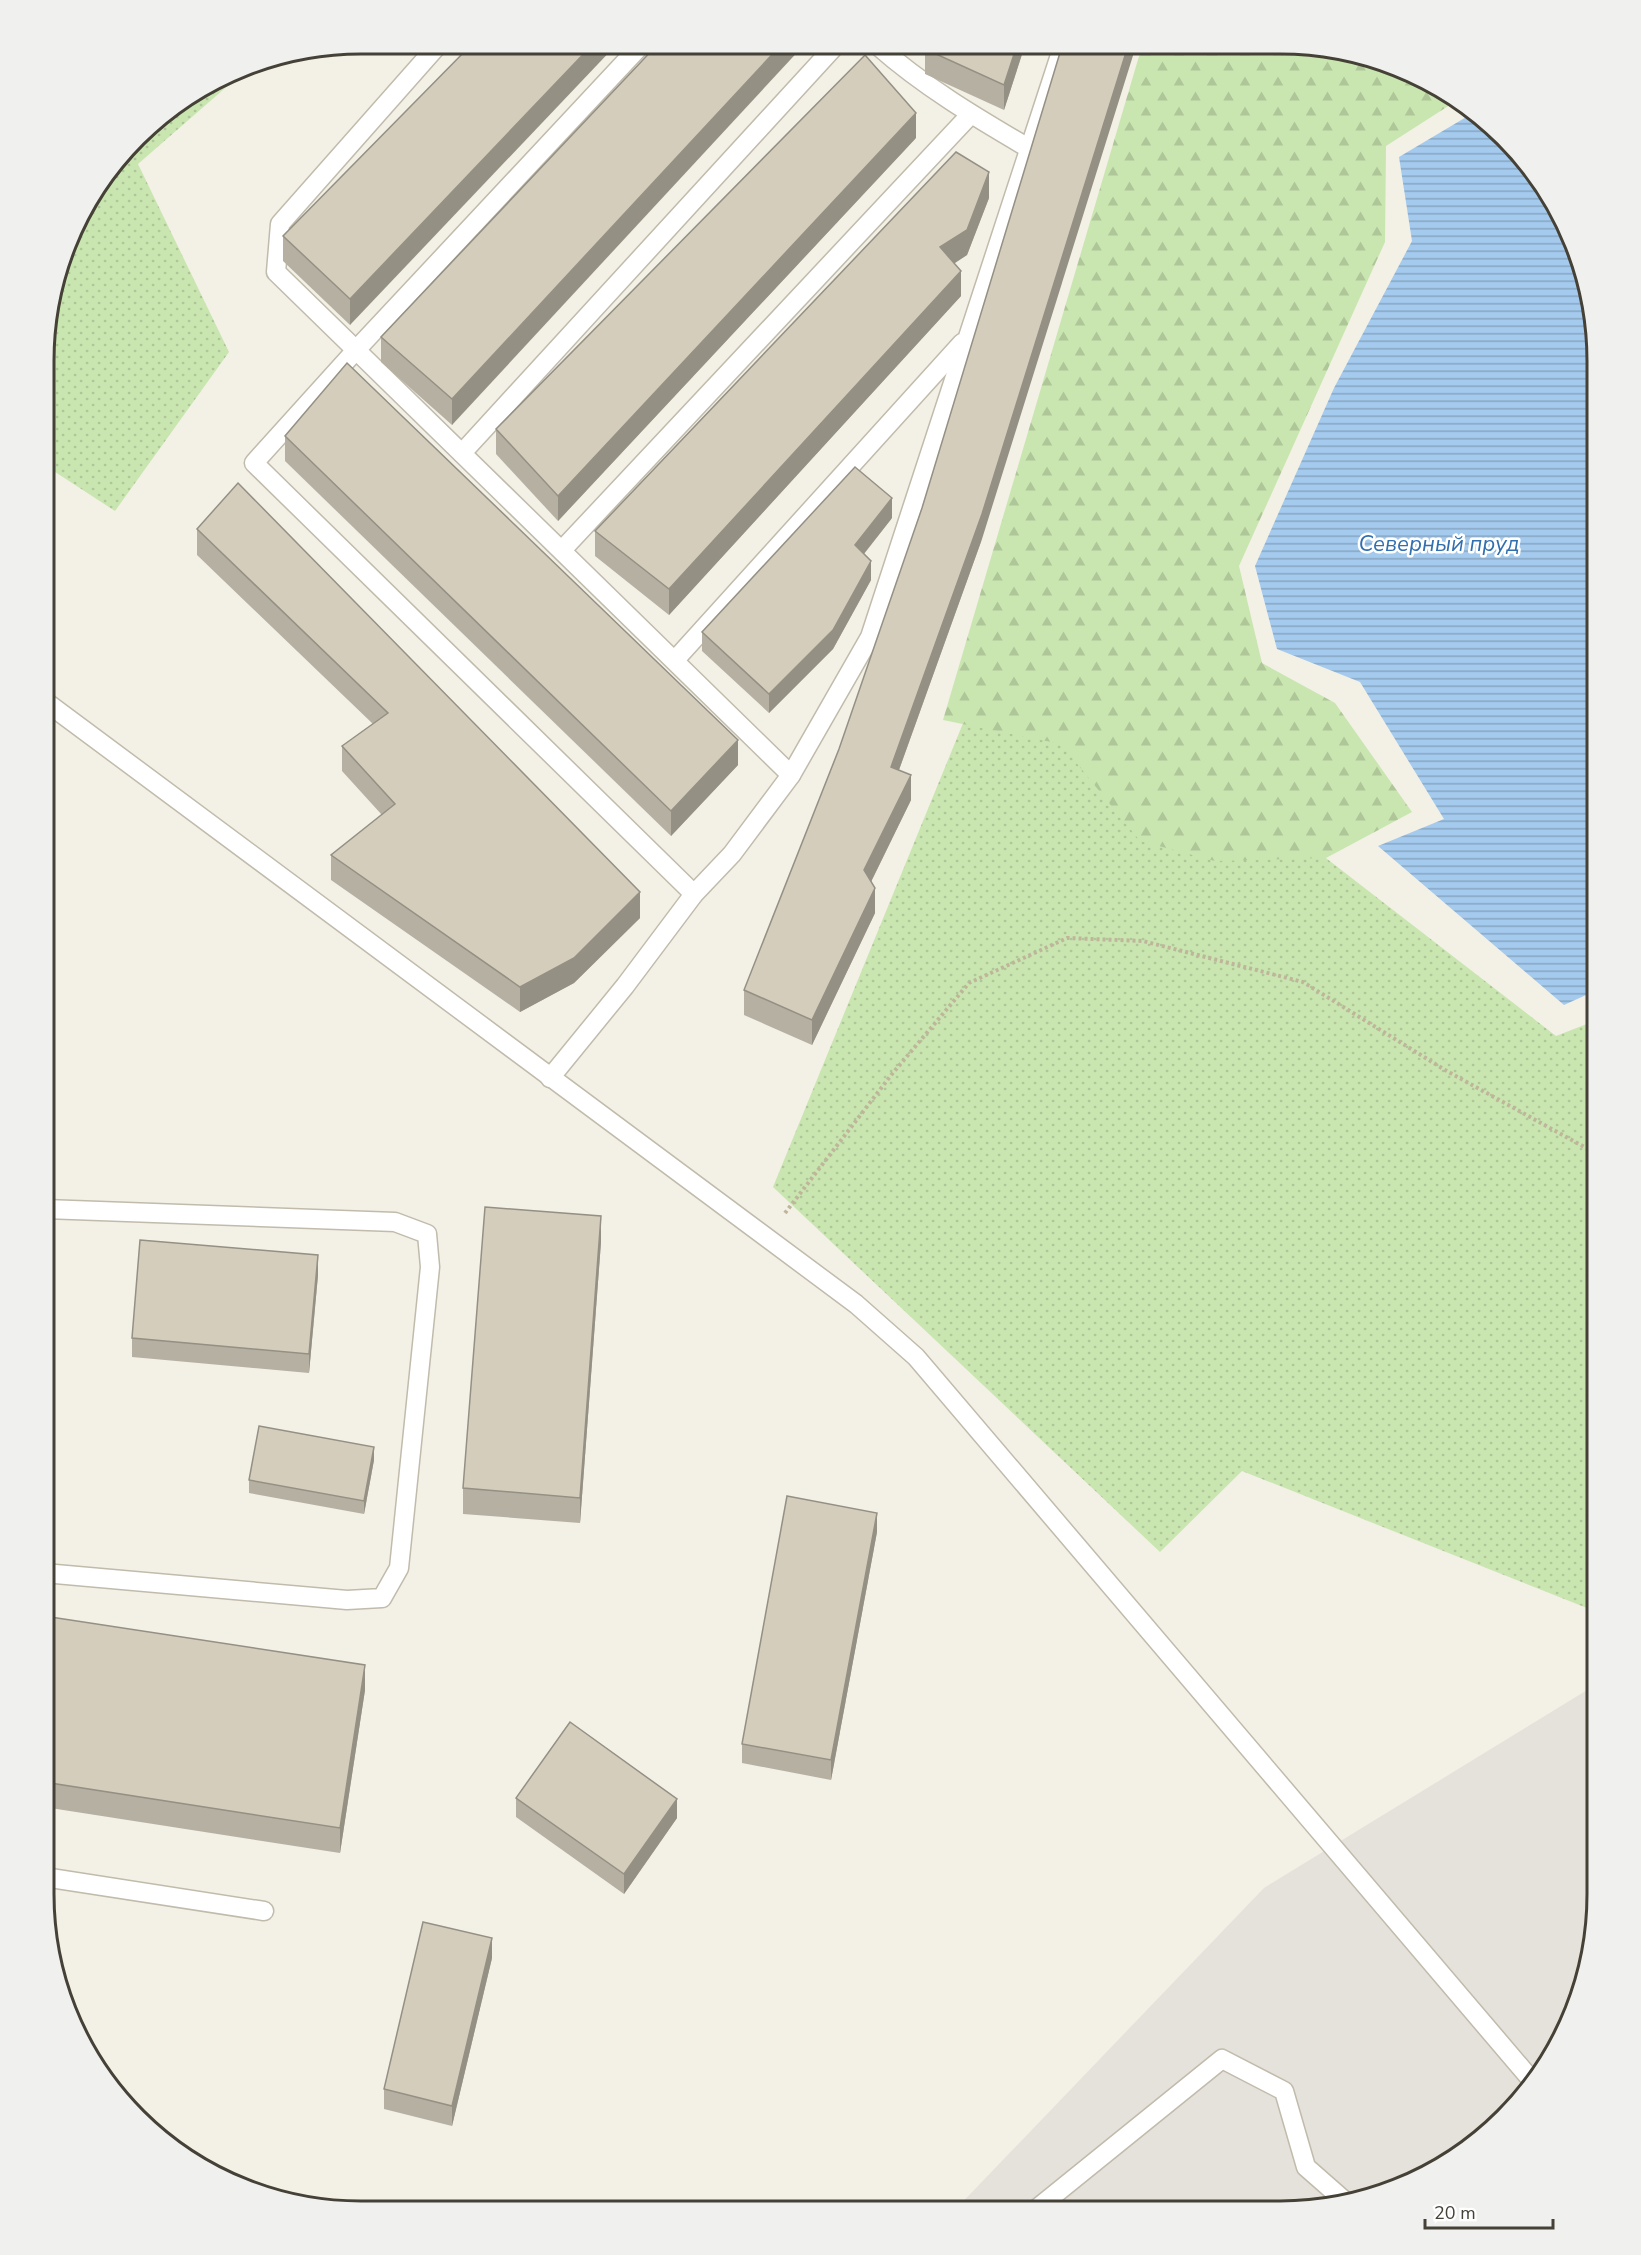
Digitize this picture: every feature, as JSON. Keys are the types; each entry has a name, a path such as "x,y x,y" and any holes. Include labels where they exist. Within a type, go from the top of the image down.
{"lane":[{"path":"430,54 280,224 276,272 791,775"},
{"path":"633,54 356,350 254,463 694,894"},
{"path":"462,453 828,54"},
{"path":"900,54 971,114 1030,149"},
{"path":"550,1078 625,986 694,894 732,854 791,775 870,637 1060,54"},
{"path":"562,550 971,114"},
{"path":"675,660 968,337"},
{"path":"54,708 856,1304 916,1357 1528,2075"},
{"path":"54,1209 395,1222 427,1234 430,1268 399,1568 382,1598 347,1600 54,1574"},
{"path":"54,1879 264,1911"},
{"path":"1046,2201 1222,2059 1284,2091 1306,2167 1338,2195"}],"path":[{"path":"766,1237 892,1074 969,983 1067,938 1143,940 1303,982 1445,1070 1587,1148"}],"shaded area":[{"path":"1587,1690 1587,1894 1584,1934 1577,1974 1564,2012 1546,2048 1511,2097 1483,2125 1434,2160 1398,2178 1360,2191 1320,2198 1280,2201 964,2201 1264,1888"}],"green space":[{"path":"1140,54 1280,54 1340,60 1398,77 1450,105 1386,146 1385,242 1239,566 1262,663 1335,703 1412,812 1326,858 1215,861 1140,841 1061,744 943,720"},
{"path":"231,83 138,164 229,352 115,511 54,471 55,341 64,281 77,243 95,207 130,158 174,117 207,95"},
{"path":"991,655 1300,838 1556,1036 1587,1024 1587,1608 1242,1471 1160,1552 773,1187"}],"water":[{"name":"Северный пруд","path":"1467,117 1511,158 1546,207 1564,243 1581,301 1587,361 1587,995 1564,1005 1378,846 1444,819 1360,682 1277,649 1255,566 1334,388 1412,241 1399,157"}],"building":[{"path":"462,54 583,54 350,299 283,236"},
{"path":"649,54 773,54 452,399 381,337"},
{"path":"936,54 1014,54 1004,85"},
{"path":"1060,54 1126,54 982,514 891,767 911,775 864,870 875,888 812,1020 744,990 839,749 922,508"},
{"path":"865,55 916,113 558,496 496,429"},
{"path":"956,152 989,172 967,230 940,247 961,271 669,589 595,531"},
{"path":"347,363 738,740 671,811 285,436"},
{"path":"855,467 892,498 855,545 871,561 833,630 769,694 702,632"},
{"path":"238,483 640,892 574,958 520,987 331,855 395,804 342,746 388,713 197,529"},
{"path":"485,1207 601,1216 580,1498 463,1488"},
{"path":"140,1240 318,1255 309,1354 132,1338"},
{"path":"259,1426 374,1447 364,1501 249,1480"},
{"path":"787,1496 877,1513 831,1760 742,1744"},
{"path":"54,1618 365,1665 340,1828 54,1784"},
{"path":"570,1722 677,1799 624,1874 516,1798"},
{"path":"423,1922 492,1938 452,2106 384,2089"}]}
